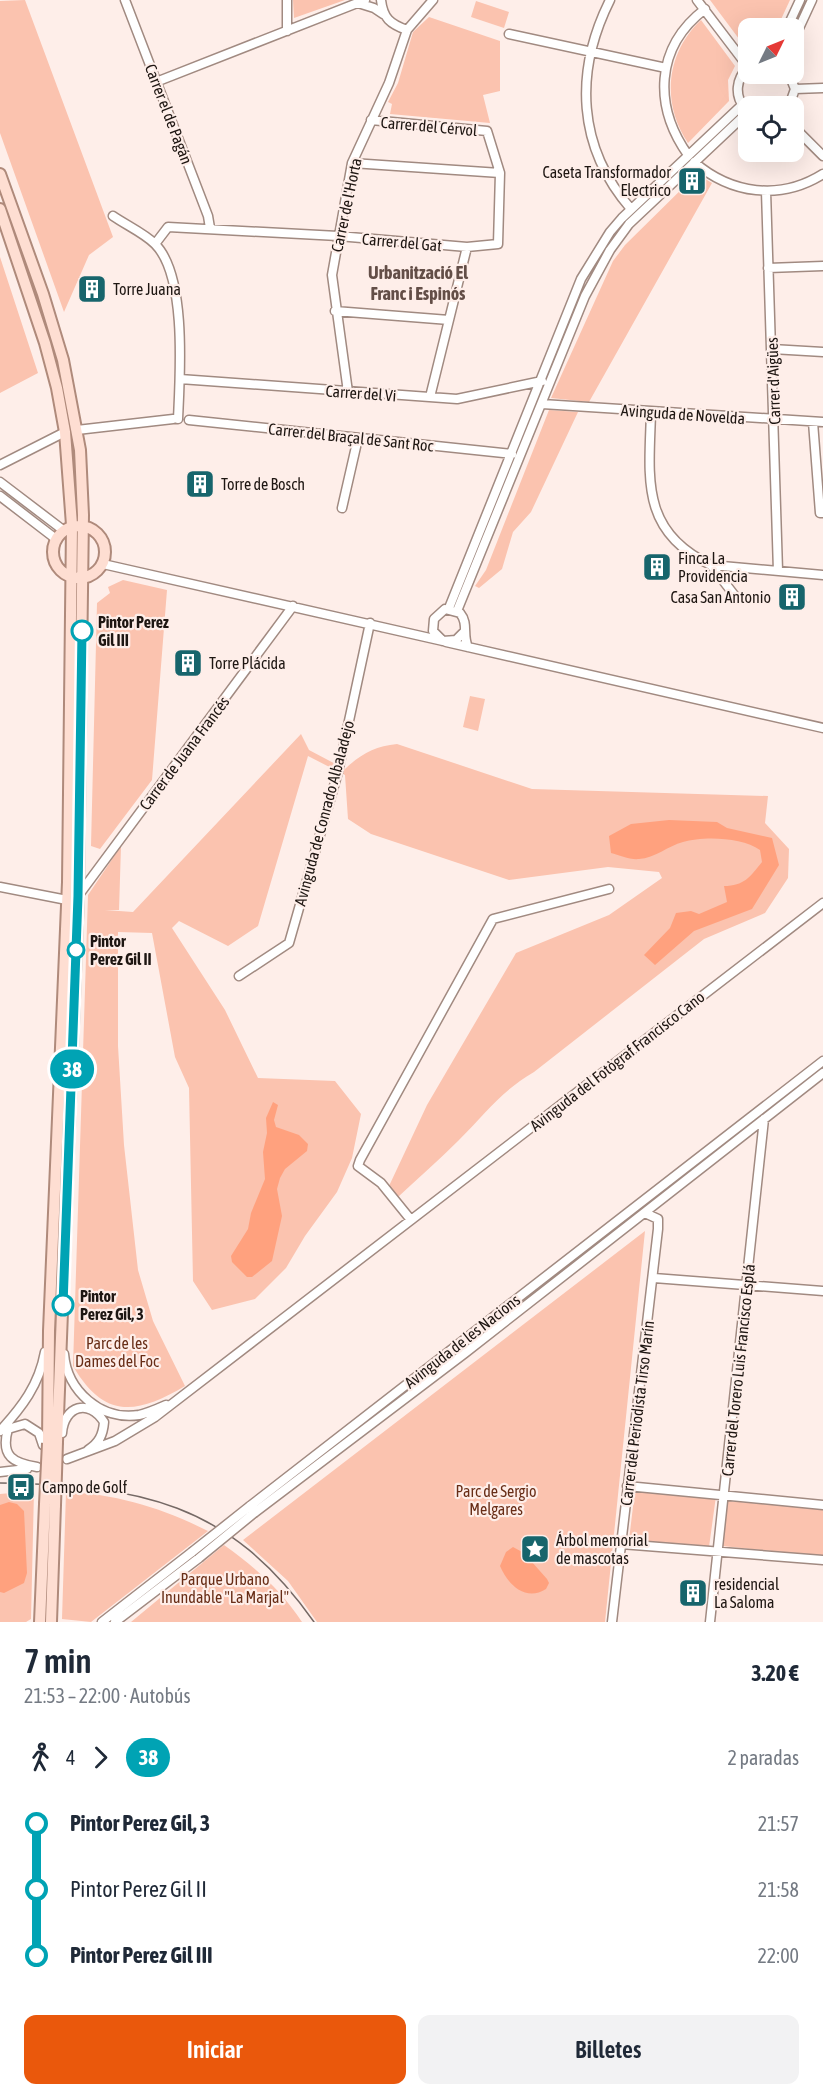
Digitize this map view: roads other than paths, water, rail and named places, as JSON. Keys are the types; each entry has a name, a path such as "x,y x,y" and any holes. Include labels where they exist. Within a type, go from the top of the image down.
{"main road":[{"path":"0,174 53,326 77,430 68,530 54,557 60,568 77,578 96,572 103,564 106,548 93,530 68,530"},
{"path":"0,209 45,343 65,432 68,530 77,578 78,866 72,898 49,1331 52,1443"},
{"path":"51,1622 50,1505 52,1443 62,1328 77,578"},
{"path":"40,1622 50,1505"}],"street":[{"name":"Carrer el de Pagán","path":"125,0 208,216 210,228"},
{"path":"287,0 287,31"},
{"path":"381,0 383,14"},
{"name":"Carrer de l'Horta","path":"348,392 335,311 332,275 352,163 389,83 407,30 433,0"},
{"path":"609,0 589,52 585,97 592,138 604,170 631,209"},
{"path":"698,0 738,54"},
{"path":"792,18 800,0"},
{"path":"804,18 812,0"},
{"path":"156,82 361,2 383,14 389,22 407,30"},
{"path":"705,9 685,27 666,68 663,94 669,125 691,159 708,174 728,184 754,191 794,186 823,174"},
{"path":"509,34 666,68"},
{"path":"793,84 795,89 793,96"},
{"path":"795,89 823,88"},
{"path":"453,609 581,279 610,232 631,209 691,159 707,153 738,119"},
{"name":"Carrer del Cérvol","path":"371,120 487,131 500,172"},
{"path":"804,137 823,156"},
{"path":"423,636 432,627 435,616 453,609 542,404 585,296 610,250 629,224 691,159"},
{"path":"352,163 500,172"},
{"name":"Carrer del Gat","path":"155,244 168,226 338,236 467,248 498,244 500,172"},
{"name":"Carrer d'Aigües","path":"766,191 778,571"},
{"path":"77,430 176,419 180,379 179,316 168,265 155,244 113,216"},
{"path":"430,397 467,248"},
{"path":"768,268 823,266"},
{"path":"335,311 449,320"},
{"path":"772,349 823,352"},
{"name":"Carrer del Vi","path":"180,379 457,399 542,381"},
{"name":"Avinguda de Novelda","path":"542,404 823,423"},
{"path":"651,413 648,459 652,499 659,518 675,538 699,559 711,565 823,575"},
{"name":"Carrer del Braçal de Sant Roc","path":"189,420 512,454"},
{"path":"813,422 820,513 823,513"},
{"path":"0,465 65,432"},
{"path":"342,508 358,438"},
{"path":"0,482 68,530"},
{"path":"0,496 68,530"},
{"path":"103,564 823,728"},
{"path":"711,565 735,596"},
{"name":"Carrer de Juana Francés","path":"72,898 96,872 293,606"},
{"path":"453,609 465,621 464,632 468,647"},
{"name":"Avinguda de Conrado Albaladejo","path":"239,976 289,943 338,772 370,623"},
{"path":"432,627 435,634 445,641 456,640 464,632"},
{"path":"78,866 96,872"},
{"path":"0,887 72,898"},
{"path":"411,1220 381,1183 358,1166 493,919 609,889"},
{"name":"Avinguda del Fotògraf Francisco Cano","path":"66,1459 135,1431 823,903"},
{"name":"Avinguda de les Nacions","path":"115,1622 195,1555 823,1061"},
{"name":"Avinguda de les Nacions","path":"252,1510 645,1213 823,1073"},
{"name":"Carrer del Torero Luis Francisco Esplá","path":"710,1622 764,1119"},
{"name":"Carrer del Periodista Tirso Marín","path":"612,1622 654,1278 658,1219 645,1213"},
{"path":"654,1278 823,1291"},
{"name":"Avinguda del Fotògraf Francisco Cano","path":"62,1328 64,1361 71,1381 88,1401 119,1415 139,1414 172,1403"},
{"path":"0,1431 26,1403 42,1372 49,1331"},
{"path":"0,1472 37,1467 9,1460 4,1454 2,1440 8,1429 25,1424 52,1443 74,1410 82,1407 94,1410 115,1441"},
{"name":"Avinguda del Fotògraf Francisco Cano","path":"83,1453 100,1439 104,1422"},
{"path":"627,1486 823,1505"},
{"path":"621,1544 823,1560"},
{"name":"Avinguda de les Nacions","path":"102,1622 195,1555"}],"tram line":[{"path":"0,1483 95,1489 138,1496 177,1508 214,1526 249,1550 282,1582 314,1622"}],"place":[{"name":"Caseta Transformador Electrico","path":"692,181"},
{"name":"Torre Juana","path":"92,289"},
{"name":"Torre de Bosch","path":"200,484"},
{"name":"Finca La Providencia","path":"657,567"},
{"name":"Casa San Antonio","path":"792,597"},
{"name":"Pintor Perez Gil III","path":"82,631"},
{"name":"Torre Plácida","path":"188,663"},
{"name":"Pintor Perez Gil II","path":"76,950"},
{"name":"Pintor Perez Gil, 3","path":"63,1305"},
{"name":"Campo de Golf","path":"21,1487"},
{"name":"Árbol memorial de mascotas","path":"535,1549"},
{"name":"residencial La Saloma","path":"693,1593"}],"district":[{"name":"Urbanització El Franc i Espinós","path":"418,282"}],"park label":[{"name":"Parc de les Dames del Foc","path":"117,1352"},
{"name":"Parc de Sergio Melgares","path":"496,1500"},
{"name":"Parque Urbano Inundable \"La Marjal\"","path":"225,1588"}]}
